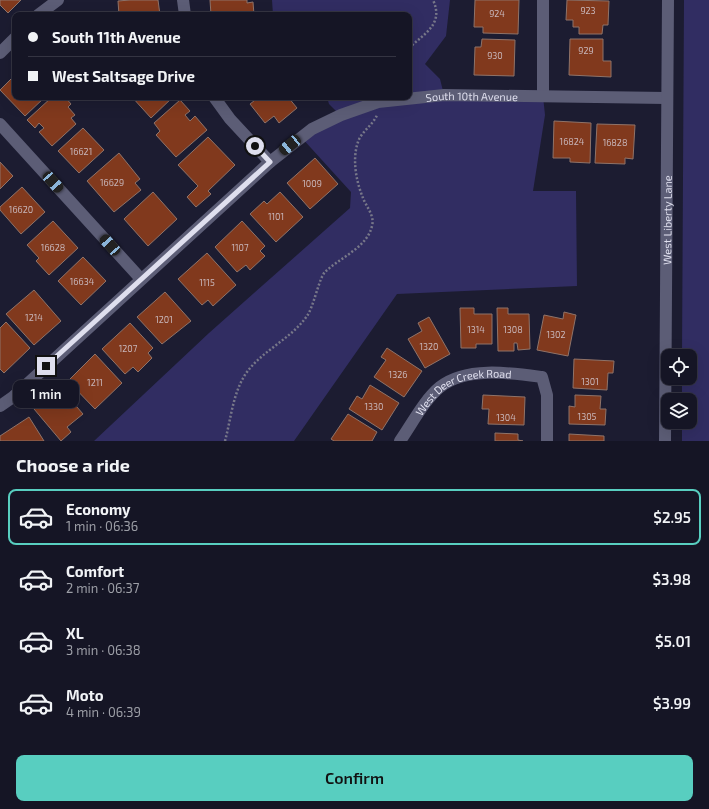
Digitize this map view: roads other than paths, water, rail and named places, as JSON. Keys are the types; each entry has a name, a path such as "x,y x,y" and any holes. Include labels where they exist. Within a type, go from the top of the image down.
{"street":[{"path":"42,12 58,0"},
{"path":"183,0 185,12"},
{"path":"543,0 543,96"},
{"name":"West Liberty Lane","path":"665,441 666,98 668,0"},
{"path":"0,53 12,41"},
{"name":"South 10th Avenue","path":"412,98 444,95 666,98"},
{"path":"216,100 230,119 270,162"},
{"name":"South 10th Avenue","path":"0,406 13,397 270,162 312,129 341,115 378,102 397,100"},
{"path":"0,124 141,279"},
{"name":"West Deer Creek Road","path":"400,441 429,399 441,386 460,376 492,372 542,377 547,395 547,441"}]}
